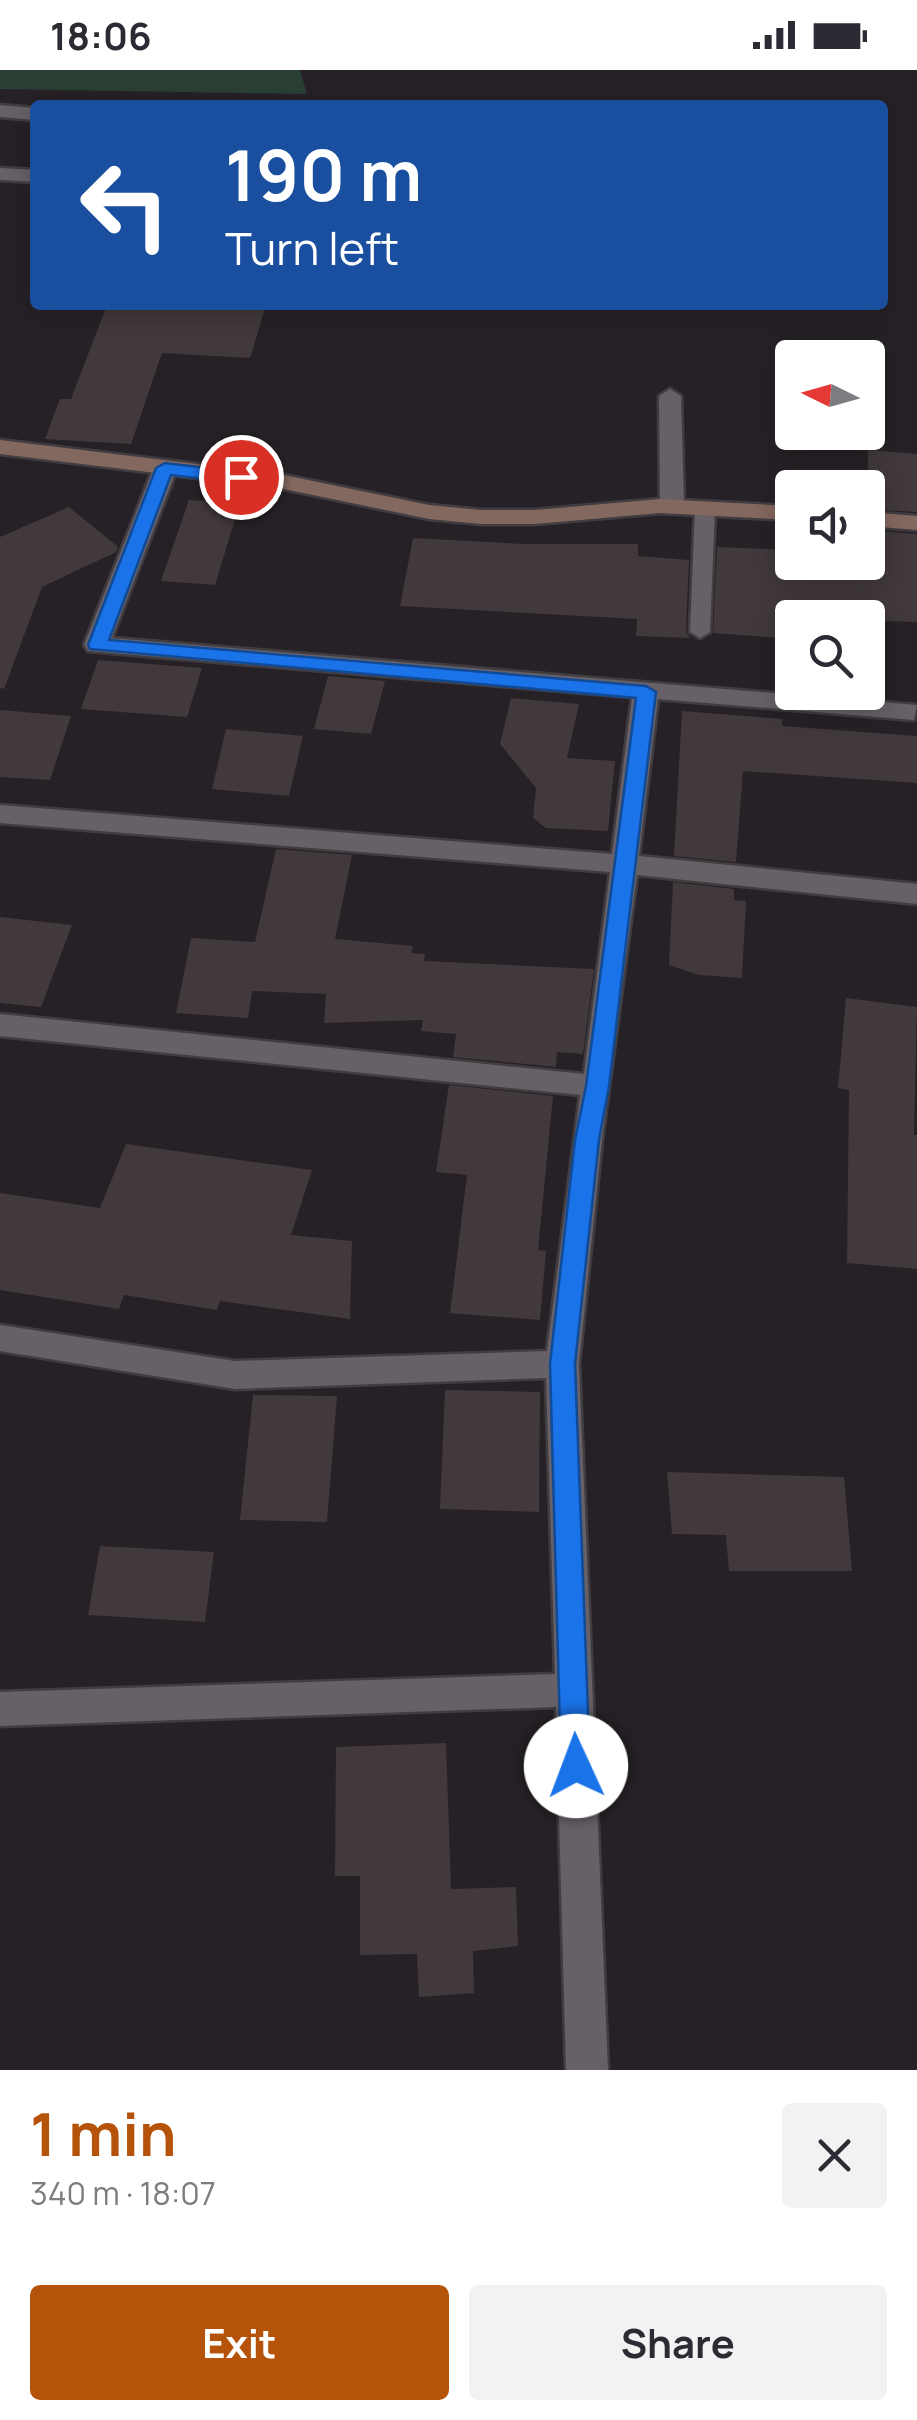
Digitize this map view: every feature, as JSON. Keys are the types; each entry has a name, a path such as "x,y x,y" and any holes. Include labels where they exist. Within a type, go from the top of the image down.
{"street":[{"path":"0,111 30,114"},
{"path":"0,174 30,176"},
{"path":"670,396 672,506"},
{"path":"0,447 279,482 429,512 534,518 672,506 775,513"},
{"path":"165,468 97,645 914,712"},
{"path":"885,520 917,523"},
{"path":"587,2070 562,1364 646,692"},
{"path":"0,814 626,864 917,894"},
{"path":"0,1025 598,1086"},
{"path":"0,1338 235,1375 562,1364"},
{"path":"0,1709 572,1690"}],"lane":[{"path":"700,632 705,508"}],"green space":[{"path":"0,70 300,70 307,94 0,89"}],"building":[{"path":"105,310 264,310 250,358 162,353 131,444 45,439 60,399 71,399"},
{"path":"868,450 917,454 917,512 885,510 885,470 868,470"},
{"path":"189,500 240,503 215,585 161,581"},
{"path":"69,507 118,547 116,552 42,587 4,689 0,688 0,537"},
{"path":"885,531 917,534 917,622 885,621 885,600 775,600 775,638 713,633 717,547 775,549 775,580 885,580"},
{"path":"413,538 523,544 638,544 638,556 689,560 686,632 690,638 636,636 637,619 400,606"},
{"path":"98,660 202,668 187,717 81,709"},
{"path":"328,676 385,681 371,734 314,729"},
{"path":"511,698 579,704 567,758 615,761 608,831 546,828 533,818 536,788 500,744"},
{"path":"0,710 71,716 50,780 0,777"},
{"path":"682,711 782,719 782,726 917,736 917,783 743,771 736,862 674,856"},
{"path":"226,729 303,736 289,796 212,789"},
{"path":"276,849 352,855 335,939 413,946 411,953 425,954 424,961 594,969 583,1054 557,1052 556,1067 453,1057 456,1034 421,1031 423,1020 324,1023 326,994 252,991 248,1018 176,1013 191,938 255,942"},
{"path":"673,882 734,889 734,900 746,901 742,978 699,975 669,965"},
{"path":"0,917 72,925 41,1007 0,1003"},
{"path":"846,998 917,1007 917,1269 847,1263 849,1090 838,1088"},
{"path":"449,1085 553,1096 538,1250 546,1251 540,1320 450,1313 467,1175 436,1172"},
{"path":"126,1144 312,1170 291,1235 352,1241 350,1319 220,1301 217,1310 124,1295 119,1309 0,1290 0,1193 100,1208"},
{"path":"445,1390 540,1392 539,1512 440,1509"},
{"path":"253,1395 337,1396 327,1522 240,1520"},
{"path":"667,1472 844,1477 852,1571 729,1571 726,1535 672,1534"},
{"path":"100,1546 214,1552 205,1622 88,1615"},
{"path":"446,1743 451,1889 516,1887 518,1946 473,1951 474,1993 419,1997 417,1954 360,1955 360,1876 335,1876 336,1747"}],"route":[{"path":"241,477 165,468 97,645 646,692 562,1364 576,1766"}]}
